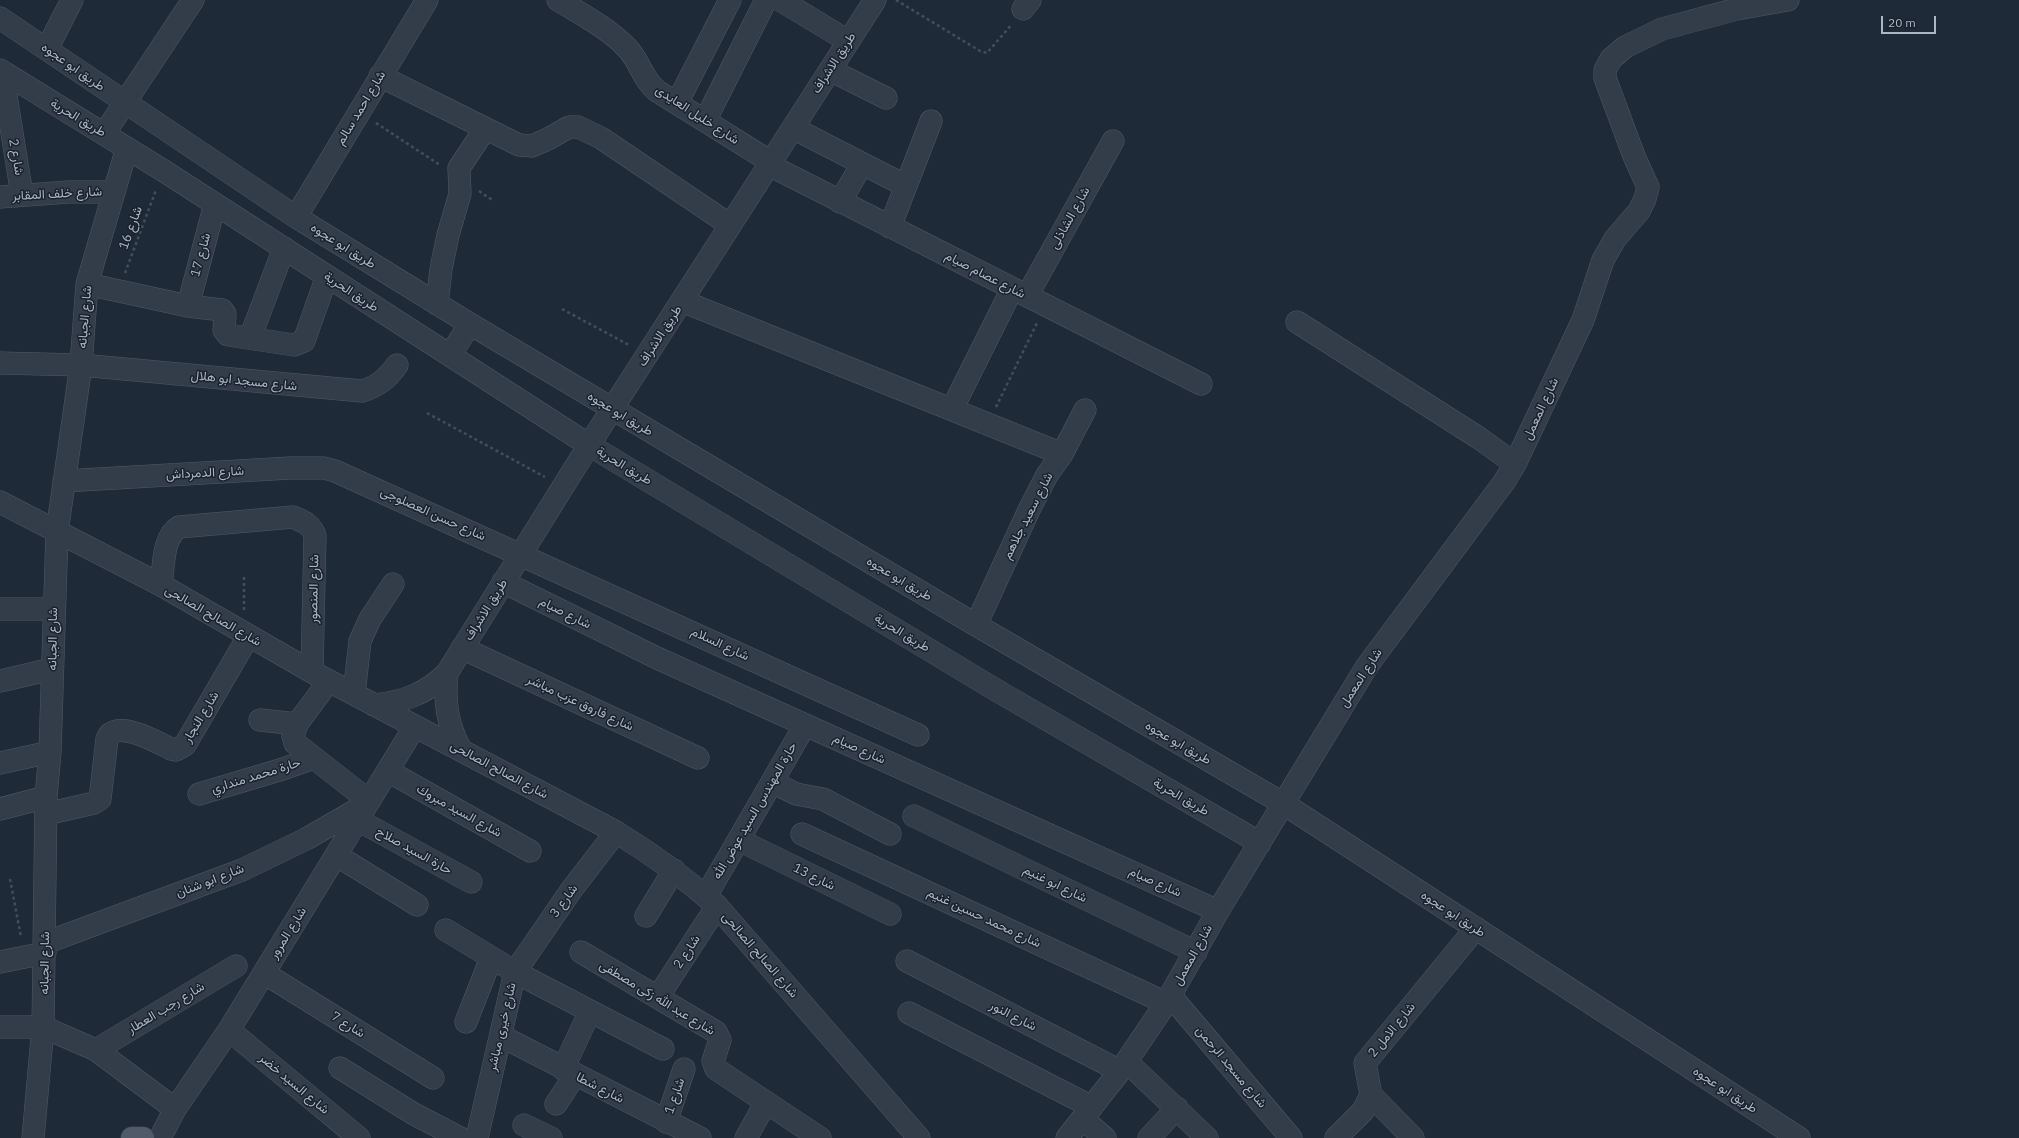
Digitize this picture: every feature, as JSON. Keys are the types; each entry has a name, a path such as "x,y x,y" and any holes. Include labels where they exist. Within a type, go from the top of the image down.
{"main road":[{"path":"132,1138 143,1138"}],"street":[{"path":"47,49 72,0"},
{"path":"104,134 193,0"},
{"name":"شارع احمد سالم","path":"296,217 426,0"},
{"name":"شارع خليل العايدى","path":"558,0 599,25 621,42 634,56 650,85 770,164"},
{"path":"677,104 730,0"},
{"path":"705,121 766,0"},
{"path":"780,0 848,41"},
{"name":"طريق الاشراف","path":"374,705 390,704 421,693 435,685 447,673 589,445 875,0"},
{"name":"شارع المعمل","path":"1067,1138 1088,1113 1123,1066 1168,999 1218,911 1370,662 1491,501 1515,464 1583,320 1603,260 1615,239 1639,211 1646,199 1648,187 1609,92 1605,70 1611,59 1625,47 1662,29 1737,9 1788,0"},
{"name":"طريق ابو عجوه","path":"0,18 124,103 296,217 612,409 976,625 1284,804 1799,1138"},
{"path":"830,70 886,98"},
{"name":"طريق الحرية","path":"1,71 164,171 589,445 996,690 1260,842"},
{"name":"شارع 2","path":"1,71 22,195"},
{"path":"380,76 519,146 532,146 569,127 578,127 601,138 730,225"},
{"path":"890,227 931,120"},
{"path":"793,128 906,186"},
{"path":"437,304 442,262 460,194 459,168 485,129"},
{"name":"شارع الشاذلى","path":"952,409 1020,292 1113,141"},
{"name":"شارع الجبانه","path":"33,1138 43,1027 38,951 50,752 53,609 57,532 81,365 87,284 127,148"},
{"name":"شارع عصام صيام","path":"770,164 840,202 1201,384"},
{"path":"840,202 862,164"},
{"name":"شارع خلف المقابر","path":"0,197 114,192"},
{"name":"شارع 17","path":"188,306 215,204"},
{"path":"240,337 284,248"},
{"path":"87,284 118,292 188,306 224,311 226,316 224,330 240,337 294,345 301,344 305,338 327,276"},
{"path":"682,301 1062,454"},
{"path":"1297,322 1479,438 1515,464"},
{"path":"450,355 470,324"},
{"name":"شارع مسجد ابو هلال","path":"0,363 81,365 344,391 362,391 377,386 390,376 397,365"},
{"name":"شارع سعيد جلاهم","path":"976,625 1029,510 1047,475 1062,454 1086,410"},
{"name":"شارع الدمرداش","path":"64,481 290,468 324,468 345,474"},
{"name":"شارع حسن العصلوجى","path":"345,474 521,554"},
{"name":"شارع الصالح الصالحى","path":"0,502 161,586 320,677 616,832 674,870 711,901 919,1138"},
{"name":"شارع المنصور","path":"161,586 168,539 174,530 179,527 293,518 306,522 314,531 315,536 320,677"},
{"name":"شارع السلام","path":"521,554 918,735"},
{"name":"شارع صيام","path":"503,582 657,658 1218,911"},
{"path":"354,694 360,641 370,618 393,584"},
{"path":"0,609 53,609"},
{"name":"شارع النجار","path":"46,806 94,803 100,799 107,739 112,732 116,730 135,732 171,749 176,750 185,745 246,636"},
{"name":"شارع فاروق عزب مباشر","path":"462,648 698,758"},
{"path":"0,681 52,669"},
{"name":"طريق الاشراف","path":"447,673 445,706 448,721 461,750"},
{"path":"260,720 297,724 320,677"},
{"name":"حارة محمد منداري","path":"297,724 293,736 295,743 314,758 365,808"},
{"name":"حارة المهندس السيد عوض الله","path":"711,901 739,840 805,725"},
{"name":"شارع المرور","path":"160,1138 175,1109 264,973 415,726"},
{"path":"0,763 50,752"},
{"name":"حارة محمد منداري","path":"199,794 283,770 314,758"},
{"name":"شارع السيد مبروك","path":"388,771 530,851"},
{"path":"772,782 796,794 823,799 890,834"},
{"path":"0,809 46,806"},
{"name":"حارة السيد صلاح","path":"365,808 471,882"},
{"name":"شارع ابو شنان","path":"0,962 38,951 242,870 365,808"},
{"name":"شارع ابو غنيم","path":"914,816 1196,952"},
{"name":"شارع 3","path":"515,972 568,895 616,832"},
{"name":"شارع محمد حسين غنيم","path":"802,834 1168,999"},
{"name":"شارع 13","path":"739,840 890,914"},
{"path":"336,855 417,905"},
{"path":"646,916 674,870"},
{"name":"شارع 2","path":"658,997 711,901"},
{"name":"شارع الامل 2","path":"1371,1095 1365,1063 1476,928"},
{"name":"شارع خيرى مباشر","path":"446,930 515,972 477,1138"},
{"name":"شارع عبد الله زكى مصطفى","path":"581,952 716,1032 720,1040 713,1061 716,1069 820,1138"},
{"path":"466,1022 491,958"},
{"name":"شارع النور","path":"906,961 1123,1066 1177,1108 1207,1138"},
{"name":"شارع رجب العطار","path":"96,1050 236,966"},
{"path":"515,972 663,1049"},
{"name":"شارع 7","path":"264,973 433,1078"},
{"name":"شارع مسجد الرحمن","path":"1168,999 1291,1138"},
{"path":"556,1104 569,1072 590,1011"},
{"path":"909,1013 1088,1113 1105,1138"},
{"path":"0,1027 43,1027 96,1050 175,1109"},
{"name":"شارع السيد خضر","path":"228,1030 359,1138"},
{"name":"شارع شطا","path":"501,1036 569,1072 666,1128 700,1138"},
{"path":"340,1068 414,1114 460,1138"},
{"name":"شارع 1","path":"666,1128 684,1069"},
{"path":"1336,1138 1363,1111 1371,1095 1414,1138"},
{"path":"746,1138 766,1102"},
{"path":"1149,1138 1177,1108"},
{"path":"524,1125 551,1138"}],"path":[{"path":"896,0 980,51 987,53 1026,4"},
{"path":"359,112 492,200"},
{"name":"شارع 16","path":"118,292 164,171"},
{"path":"987,423 1046,306"},
{"path":"562,310 648,354"},
{"path":"427,413 563,487"},
{"path":"244,574 246,636"},
{"path":"10,879 38,951"}]}
